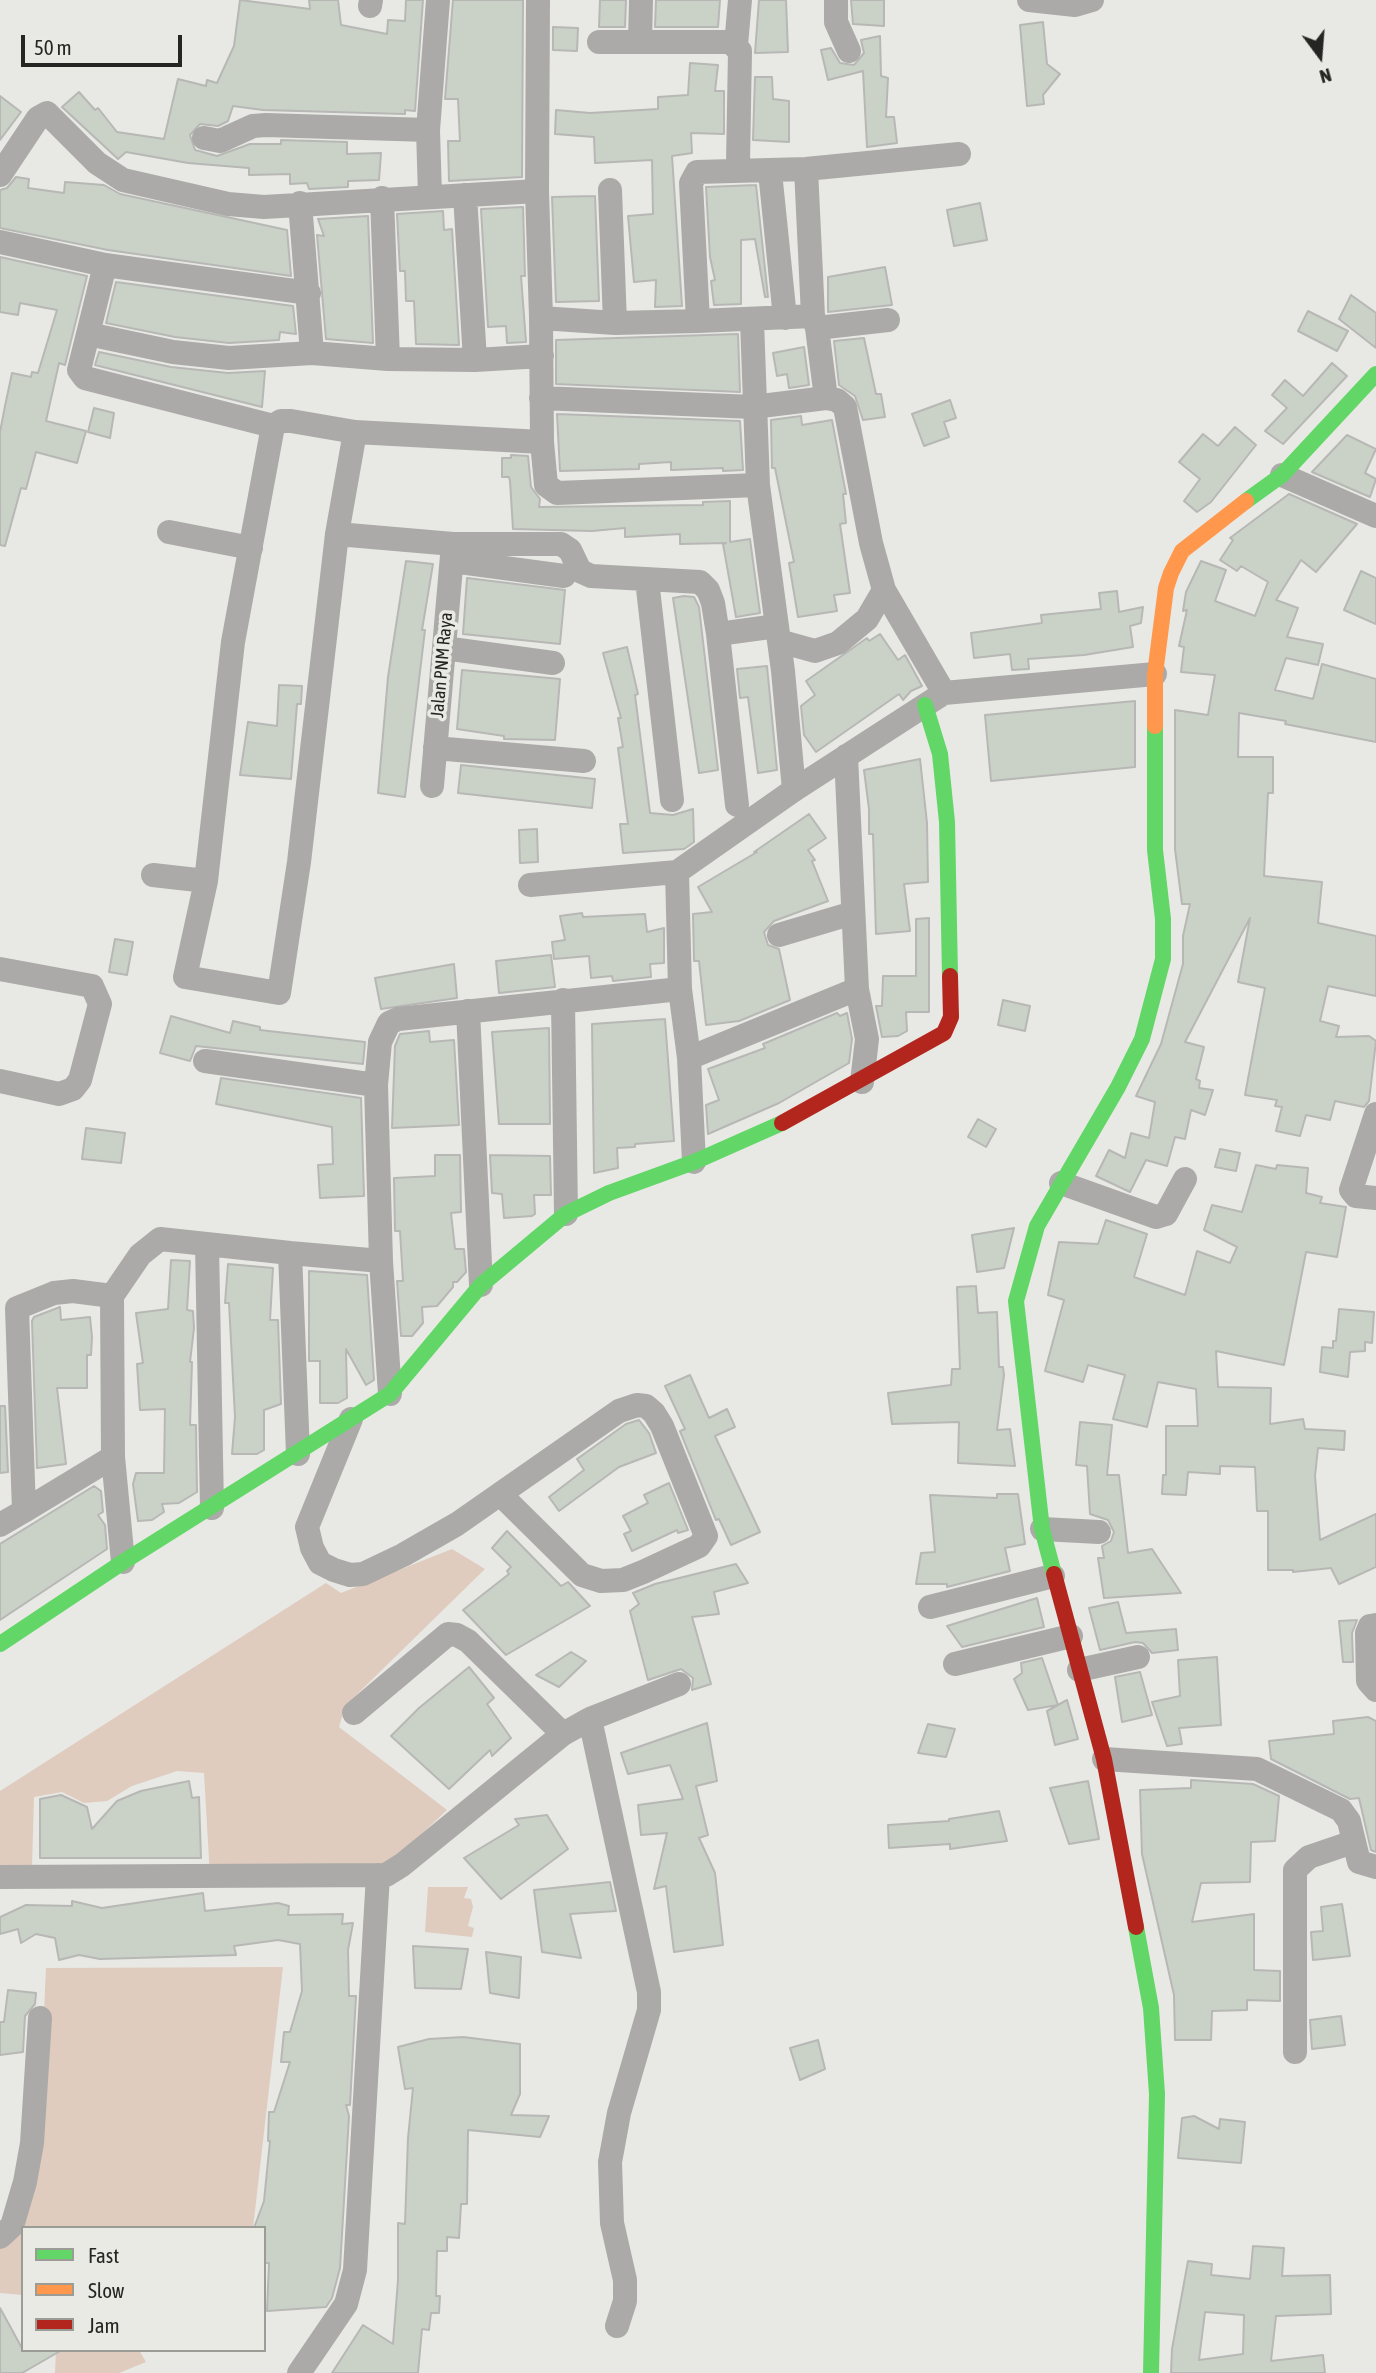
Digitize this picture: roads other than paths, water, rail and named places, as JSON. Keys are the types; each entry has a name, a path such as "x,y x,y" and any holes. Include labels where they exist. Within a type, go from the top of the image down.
{"street":[{"path":"430,196 428,130 438,0"},
{"path":"538,0 537,191 542,442 546,485 557,492 758,485"},
{"path":"640,43 641,0"},
{"path":"736,45 740,0"},
{"path":"836,0 836,22 849,51"},
{"path":"1030,0 1075,5 1092,0"},
{"path":"599,43 730,41 736,45 740,51 738,164"},
{"path":"0,175 38,118 47,113 96,163 123,180 228,204 264,207 537,191"},
{"path":"204,138 220,141 253,126 266,125 428,130"},
{"path":"698,321 692,177 703,171 770,172 959,154"},
{"path":"806,169 815,322 826,398"},
{"path":"770,172 785,318"},
{"path":"610,190 615,323"},
{"path":"465,195 475,360"},
{"path":"382,198 388,359"},
{"path":"300,203 312,353"},
{"path":"0,242 105,265 309,293"},
{"path":"105,265 79,370 85,378 273,426 281,421 290,421 355,432 542,442"},
{"path":"541,318 615,323 785,318 815,322 888,320"},
{"path":"752,321 753,407 758,485 778,634 794,790"},
{"path":"89,334 173,352 229,358 312,353 388,359 475,360 542,356"},
{"path":"1151,2373 1156,2053 1135,1911 1104,1759 1042,1529 1016,1301 1037,1226 1118,1087 1142,1039 1163,959 1163,919 1155,850 1155,674 1166,588 1182,551 1199,535 1282,475 1376,374"},
{"path":"0,1644 122,1562 390,1394 481,1285 566,1214 609,1193 788,1121 862,1082 944,1033 950,1021 947,822 935,699 884,590 870,543 845,407 837,400 826,398 753,407 541,398"},
{"path":"273,426 233,642 206,881 185,977 279,993 299,862 337,534 355,432"},
{"path":"1282,475 1376,516"},
{"path":"169,532 251,548"},
{"path":"337,534 453,553 564,576"},
{"path":"453,553 561,544 570,550 584,574 700,582 708,590 713,603 737,805"},
{"name":"Jalan PNM Raya","path":"432,786 453,553"},
{"path":"647,580 672,800"},
{"path":"718,634 778,634 815,651 838,643 867,619 884,590"},
{"path":"444,648 553,663"},
{"path":"530,885 677,872 794,790 935,699 1155,674"},
{"path":"435,748 584,761"},
{"path":"846,756 857,989 867,1039 862,1082"},
{"path":"677,872 680,989 689,1058 694,1161"},
{"path":"153,875 206,881"},
{"path":"779,935 853,913"},
{"path":"0,969 92,986 100,1004 80,1080 73,1089 59,1094 0,1082"},
{"path":"390,1394 381,1261 376,1085 380,1042 389,1023 398,1019 680,989"},
{"path":"689,1058 857,989"},
{"path":"563,1000 566,1214"},
{"path":"468,1011 481,1285"},
{"path":"205,1060 376,1085"},
{"path":"1376,1114 1351,1190 1356,1196 1376,1198"},
{"path":"1061,1183 1156,1217 1166,1214 1185,1179"},
{"path":"122,1562 113,1457 112,1296 140,1255 160,1239 381,1261"},
{"path":"208,1244 212,1508"},
{"path":"290,1252 298,1454"},
{"path":"24,1511 17,1308 54,1293 73,1291 112,1296"},
{"path":"351,1418 307,1527 320,1563 334,1570 350,1575 376,1570 457,1524 619,1411 637,1405 646,1406 662,1426 706,1536 699,1546 643,1572 623,1580 601,1581 582,1575 501,1494"},
{"path":"0,1525 113,1457"},
{"path":"1042,1529 1099,1531"},
{"path":"930,1607 1053,1576"},
{"path":"1376,1625 1370,1626 1367,1633 1368,1681 1376,1690"},
{"path":"354,1713 448,1634 468,1641 563,1734"},
{"path":"955,1664 1072,1636"},
{"path":"1079,1670 1138,1657"},
{"path":"0,1877 391,1873 563,1734 590,1719 679,1684"},
{"path":"590,1719 649,1992 649,2010 619,2113 610,2162 612,2223 625,2280 625,2301 617,2326"},
{"path":"1104,1759 1257,1769 1341,1810 1346,1815 1359,1862 1376,1867"},
{"path":"1295,2052 1296,1870 1309,1857 1353,1842"},
{"path":"299,2373 346,2304 355,2270 379,1875"},
{"path":"0,2237 12,2226 25,2182 32,2143 40,2018"}]}
